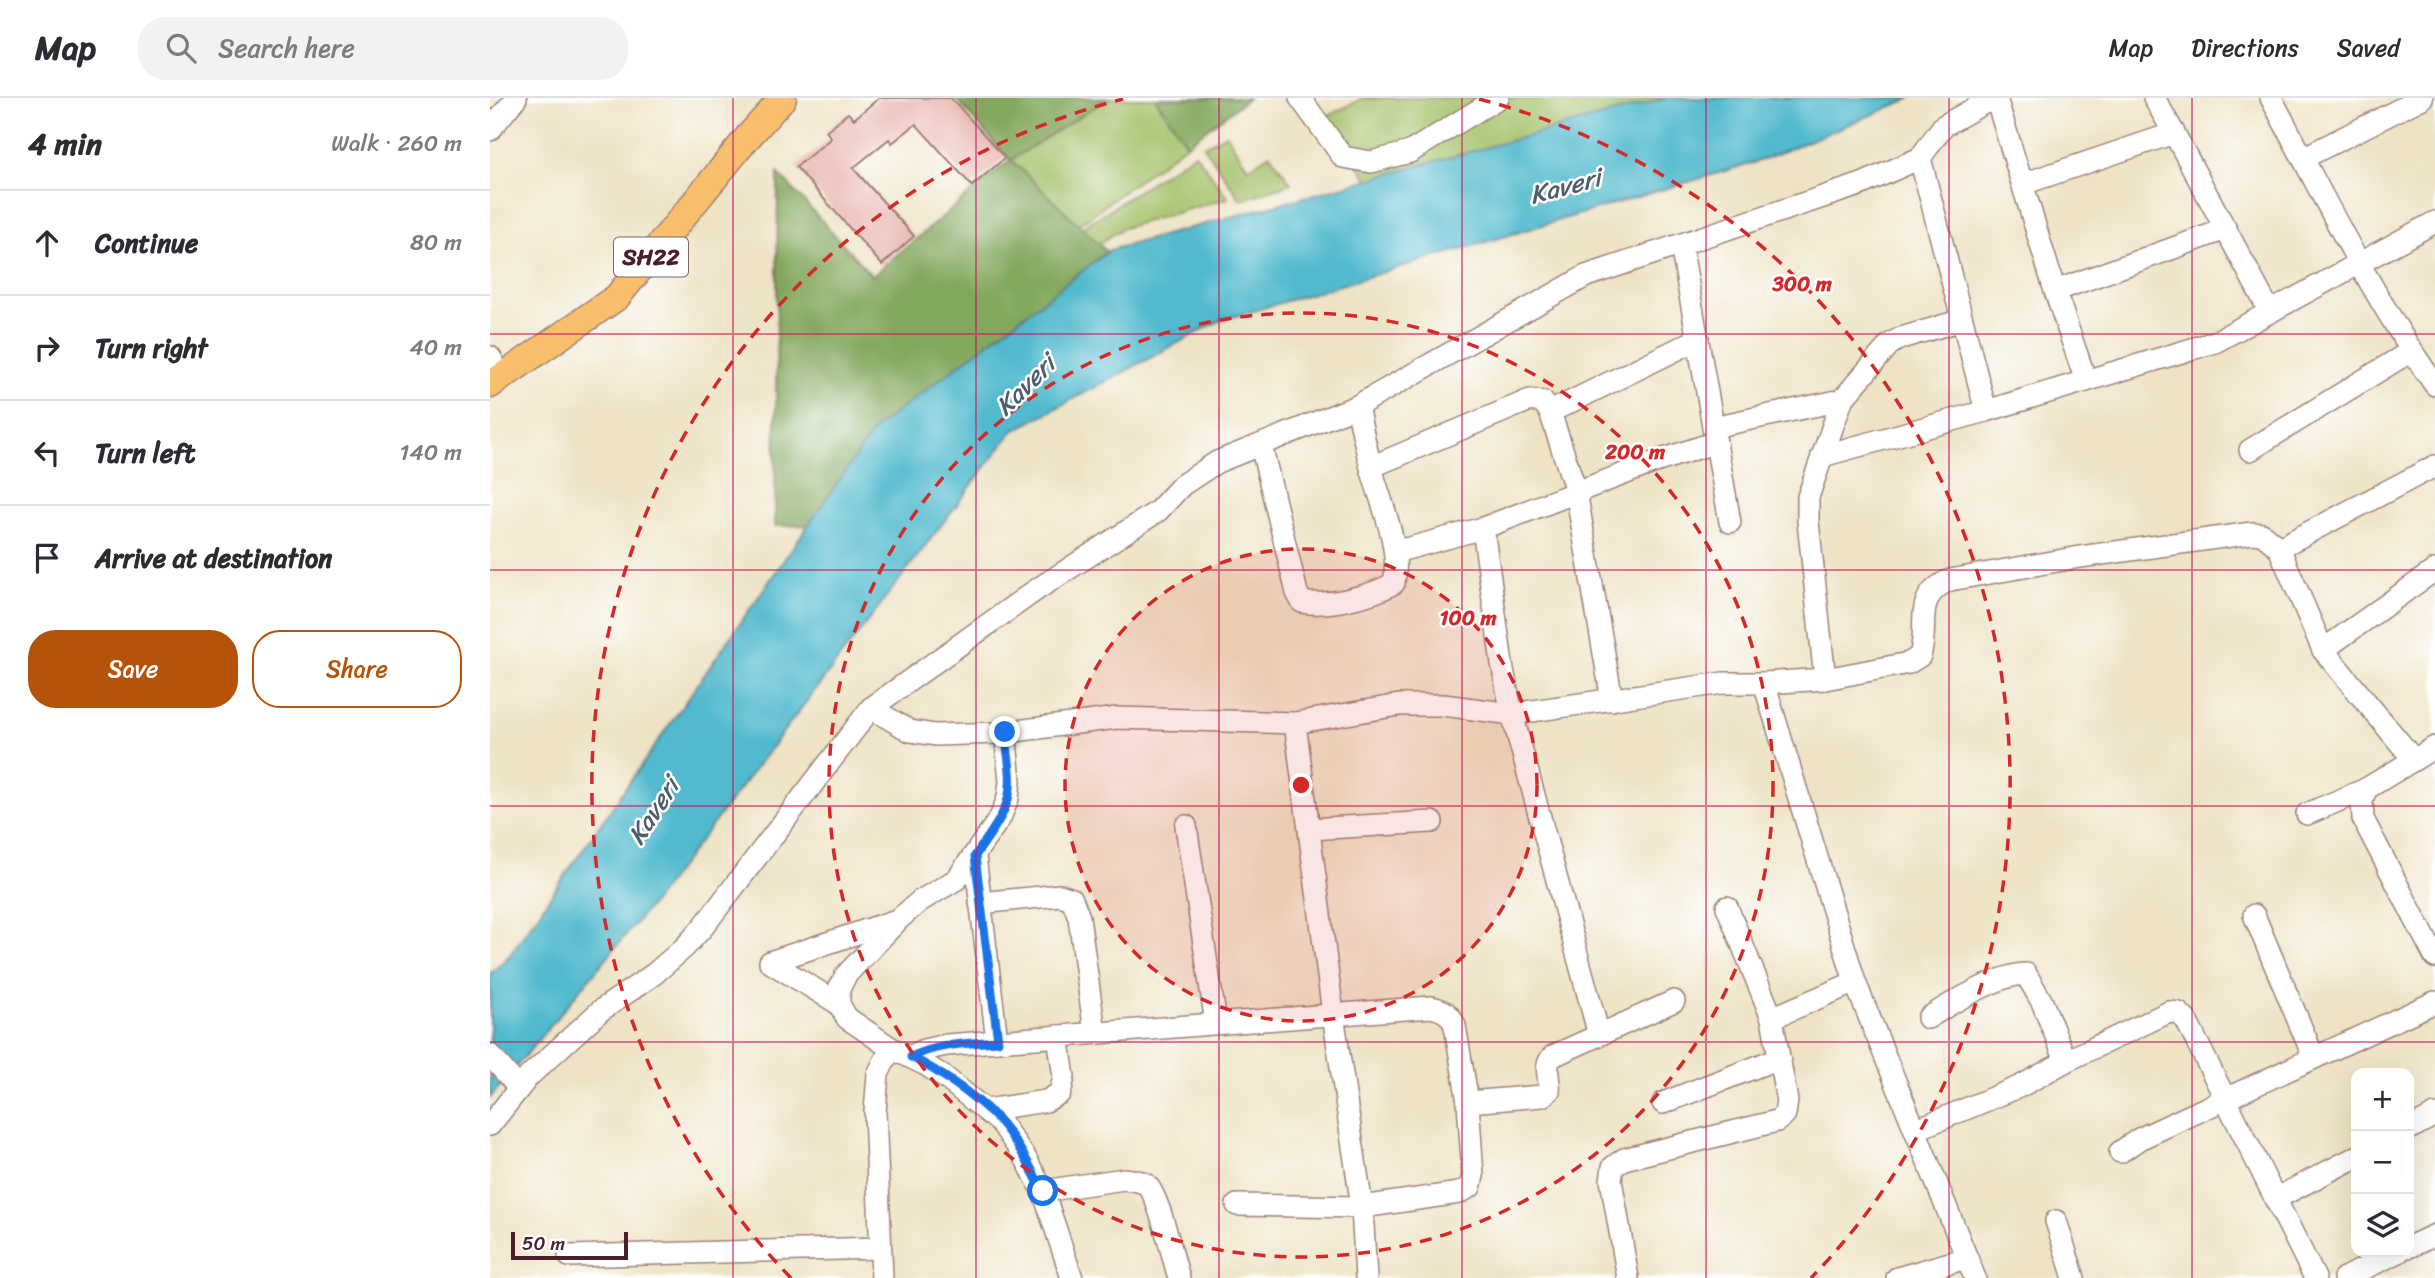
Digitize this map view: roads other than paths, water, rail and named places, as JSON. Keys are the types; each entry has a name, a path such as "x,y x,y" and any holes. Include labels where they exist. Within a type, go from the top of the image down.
{"main road":[{"name":"SH22","path":"494,373 617,297 783,98"}],"street":[{"path":"490,130 516,98"},
{"path":"1300,98 1343,157 1371,162 1410,152 1498,98"},
{"path":"490,1125 529,1076 600,1011 654,974 685,947 872,708 1037,590 1158,511 1182,485 1217,462 1357,406 1586,276 1862,184 1920,158 1943,126 1994,98 2086,381"},
{"path":"2154,98 2270,312"},
{"path":"2271,98 2358,264 2435,385"},
{"path":"2303,158 2422,98"},
{"path":"2023,184 2174,132"},
{"path":"1920,158 1986,411"},
{"path":"1822,456 1986,411 2215,342 2435,222"},
{"path":"2055,291 2226,229"},
{"path":"1681,245 1730,522"},
{"path":"1825,679 1808,521 1808,497 1842,400 1890,344 1901,338 1962,320"},
{"path":"1550,412 1698,339"},
{"path":"2250,450 2411,351"},
{"path":"1371,467 1530,400 1543,402 1550,412 1576,491 1612,700"},
{"path":"1395,552 1483,528 1715,435 1842,400"},
{"path":"1261,445 1297,593 1302,602 1317,605 1383,590 1394,583 1397,570 1395,552 1357,406"},
{"path":"2279,548 2435,466"},
{"path":"1483,528 1502,664 1512,714 1599,1035"},
{"path":"872,708 910,731 935,735 1005,732 1117,718 1295,723 1399,705 1443,705 1512,714 1723,683 1825,679 1909,663 1920,656 1924,643 1923,611 1928,595 1937,585 1950,580 2054,561 2252,533 2262,534 2279,548 2323,650 2414,760"},
{"path":"2323,650 2435,570"},
{"path":"1764,683 1855,982 1971,1268 1897,1278"},
{"path":"1295,723 1333,1014 1362,1207 1366,1278"},
{"path":"839,1004 839,989 846,975 899,919 920,901 957,879 1000,818 1008,798 1010,781 1005,732"},
{"path":"2307,814 2365,789 2435,747"},
{"path":"2365,789 2362,801 2363,819 2435,957"},
{"path":"1309,829 1432,822"},
{"path":"1186,826 1216,1023"},
{"path":"975,856 998,1041"},
{"path":"981,903 1060,895 1072,899 1079,917 1095,1033"},
{"path":"1628,1278 1611,1181 1613,1167 1624,1158 1777,1121 1784,1114 1787,1101 1772,1018 1727,907"},
{"path":"2255,915 2314,1058"},
{"path":"899,919 770,962 839,1004 847,1018 891,1048 947,1079 1001,1123 1026,1158 1043,1191 1072,1278"},
{"path":"1928,1018 1947,1005 2008,976 2026,974 2042,1002 2067,1061"},
{"path":"1772,1018 1855,982"},
{"path":"1468,1102 1542,1096 1549,1091 1546,1068 1553,1056 1674,1001"},
{"path":"2120,1152 2139,1139 2435,1002"},
{"path":"911,1057 924,1050 946,1045 1333,1014 1430,1007 1442,1009 1451,1015 1455,1026 1468,1102 1473,1176 1470,1187"},
{"path":"1915,1130 1986,1102 2169,1012 2179,1013 2186,1020 2315,1278"},
{"path":"986,1110 1046,1101 1060,1093 1064,1077 1058,1036"},
{"path":"882,1278 876,1159 876,1088 878,1074 891,1048"},
{"path":"490,1055 519,1088"},
{"path":"1663,1103 1779,1058"},
{"path":"2414,1126 2435,1115"},
{"path":"2275,1199 2351,1160"},
{"path":"1237,1205 1362,1207 1460,1193 1492,1178"},
{"path":"1043,1191 1124,1179 1137,1180 1147,1185 1155,1197 1179,1278"},
{"path":"2056,1221 2074,1278"},
{"path":"2414,1245 2435,1235"},
{"path":"569,1256 880,1248"},
{"path":"2344,1278 2388,1257"}],"water":[{"name":"Kaveri","path":"1667,98 1912,98 1762,160 1219,321 1013,431 654,901 490,1098 490,974 509,956 875,429 1110,250"}]}
